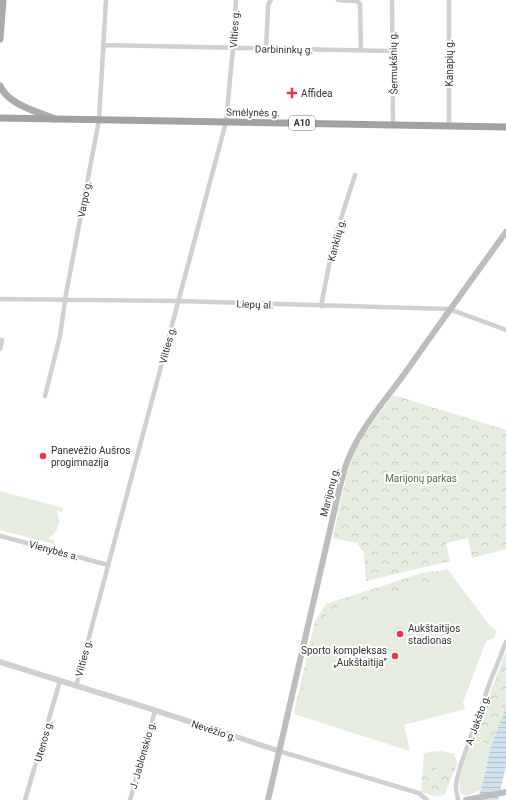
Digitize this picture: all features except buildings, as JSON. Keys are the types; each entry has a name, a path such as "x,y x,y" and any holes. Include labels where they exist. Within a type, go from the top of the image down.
{"highway":[{"name":"Smėlynės g.","path":"0,118 506,127"}],"main road":[{"path":"0,39 3,0"},
{"path":"0,86 6,95 18,103 55,119"},
{"name":"Marijonų g.","path":"268,800 338,493 348,458 366,426 506,232"},
{"path":"466,800 506,792"}],"street":[{"name":"Varpo g.","path":"45,396 60,336 65,300 99,120 106,0"},
{"name":"Vilties g.","path":"76,686 226,122 236,0"},
{"path":"266,49 268,6 271,0"},
{"path":"338,0 357,1 360,4 361,50"},
{"name":"Šermukšnių g.","path":"392,0 393,125"},
{"name":"Kanapių g.","path":"449,0 449,126"},
{"name":"Darbininkų g.","path":"103,45 392,51"},
{"name":"Kanklių g.","path":"321,306 333,245 355,175"},
{"name":"Liepų al.","path":"0,299 178,301 449,309 506,330"},
{"path":"0,349 2,340"},
{"name":"Vienybės a.","path":"0,536 108,565"},
{"name":"A. Jakšto g.","path":"458,800 456,783 460,767 490,682 506,642"},
{"name":"Nevėžio g.","path":"0,662 279,751 419,793 426,800"},
{"name":"Utenos g.","path":"25,800 60,681"},
{"name":"J. Jablonskio g.","path":"130,800 155,711"}],"green space":[{"name":"Marijonų parkas","path":"393,395 506,430 506,549 472,558 468,538 446,543 450,561 366,581 364,553 357,543 333,538 343,491 351,460 356,448 364,434"},
{"path":"0,491 63,508 62,512 56,510 59,518 58,526 55,533 48,538 55,541 54,544 0,530"},
{"name":"Sporto kompleksas „Aukštaitija”","path":"447,569 490,626 497,631 494,638 486,641 463,702 465,709 404,725 410,751 297,715 308,668 305,667 307,660 309,661 318,620 341,600"},
{"path":"438,571 438,573 442,575 441,578 430,583 338,607 325,616 318,624 309,661 307,660 305,667 308,668 297,715 294,712 315,621 326,604 422,573"},
{"path":"506,651 506,706 491,747 474,736"},
{"path":"474,736 491,747 480,790 469,795 463,795 460,791 459,785 460,777"},
{"path":"441,751 454,754 456,759 448,762 436,783 431,782 432,776 438,767 436,762 423,767 424,753"},
{"path":"456,759 457,764 445,794 436,796 421,792 423,767 436,762 439,763 431,777 431,782 436,783 442,768 447,763"}],"water":[{"path":"506,706 506,766 498,800 478,800 491,747"}],"place":[{"name":"Affidea","path":"292,93"},
{"name":"Panevėžio Aušros progimnazija","path":"43,456"},
{"name":"Aukštaitijos stadionas","path":"400,634"},
{"name":"Sporto kompleksas „Aukštaitija”","path":"395,656"}]}
